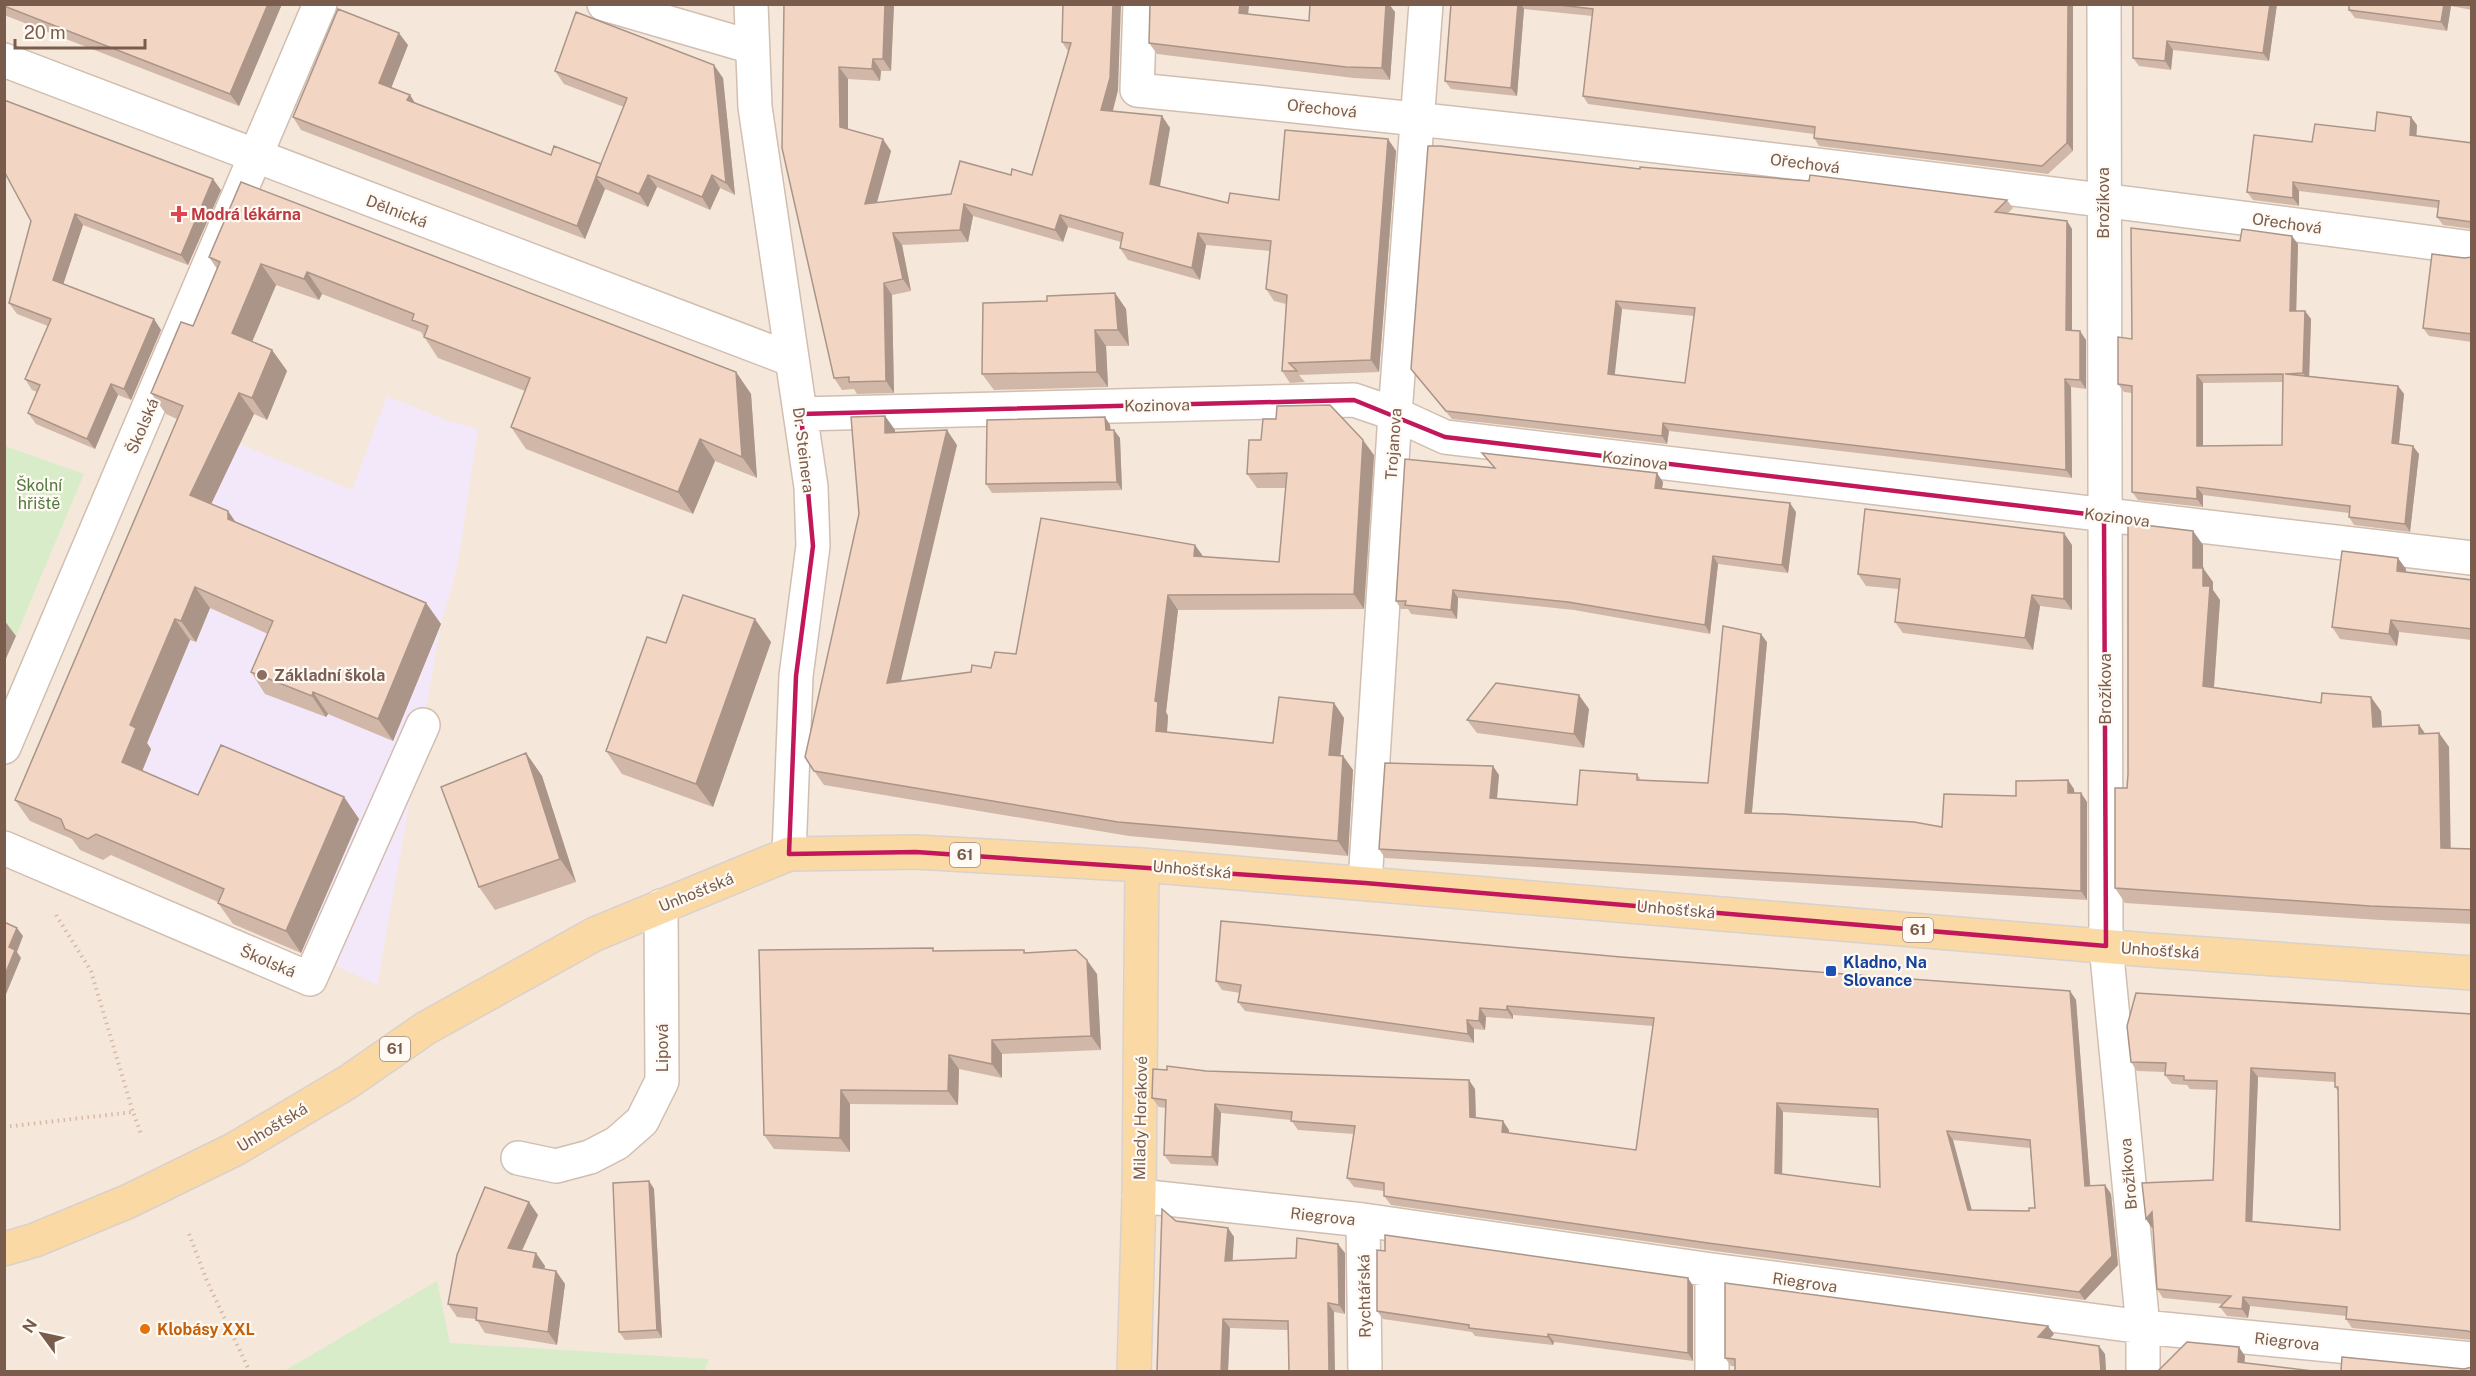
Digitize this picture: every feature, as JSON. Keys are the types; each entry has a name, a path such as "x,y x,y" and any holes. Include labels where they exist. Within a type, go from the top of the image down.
{"main road":[{"name":"Unhošťská","path":"4,1249 35,1240 129,1202 235,1149 348,1082 426,1029 595,934 789,854 916,852 1142,865 2106,946 2472,973"},
{"name":"Milady Horákové","path":"1134,1371 1139,1197 1142,865"}],"street":[{"name":"Školská","path":"4,747 320,4"},
{"path":"604,4 752,47"},
{"name":"Dr. Steinera","path":"752,4 755,107 790,359 801,414 811,487 813,546 796,676 789,854"},
{"name":"Ořechová","path":"1140,4 1137,90 1418,118 2103,199 2472,248"},
{"name":"Trojanova","path":"1365,883 1395,414 1426,4"},
{"name":"Brožíkova","path":"2104,4 2106,946 2143,1327 2143,1371"},
{"name":"Dělnická","path":"4,60 256,158 790,359"},
{"name":"Kozinova","path":"801,414 1353,400 1395,414 1445,437 2472,558"},
{"name":"Školská","path":"4,848 310,979 423,725"},
{"name":"Lipová","path":"518,1158 556,1166 590,1157 617,1143 642,1121 662,1081 662,906"},
{"name":"Riegrova","path":"1139,1197 1363,1220 2143,1327 2472,1359"},
{"name":"Rychtářská","path":"1363,1220 1365,1371"},
{"path":"1712,1269 1712,1371"}],"path":[{"path":"38,862 52,908 92,971 141,1134"},
{"path":"4,1127 133,1112"},
{"path":"189,1234 207,1281 224,1312 250,1371"}],"highlighted area":[{"path":"1354,400 1445,437 2104,516 2106,946 1365,883 916,852 789,854 796,676 813,546 801,414"}],"shaded area":[{"path":"5,5 2471,5 2471,1371 5,1371"},
{"name":"Základní škola","path":"387,396 449,421 478,429 458,564 441,624 377,985 337,966 337,963 307,948 303,953 233,924 238,910 111,855 103,860 80,850 77,844 198,427 352,490"}],"green space":[{"name":"Školní hřiště","path":"5,446 84,474 16,636 5,631"},
{"path":"437,1281 450,1343 709,1359 704,1372 284,1371"}],"building":[{"path":"4,4 268,4 230,94 4,6"},
{"path":"784,4 885,4 883,59 873,59 872,69 839,67 840,127 883,139 865,204 951,194 960,161 1011,175 1012,169 1032,175 1071,43 1062,42 1063,4 1113,4 1110,78 1101,110 1162,116 1150,184 1228,203 1230,193 1279,200 1285,130 1388,139 1371,360 1289,363 1297,371 1282,371 1287,295 1266,289 1271,241 1198,233 1192,268 1120,248 1123,233 1060,215 1055,230 964,204 960,230 893,233 903,279 884,283 886,381 849,382 849,377 834,378 782,148"},
{"path":"1150,4 1240,4 1239,13 1309,21 1310,4 1386,4 1382,68 1346,67 1149,43"},
{"path":"1451,4 1518,4 1511,88 1445,81"},
{"path":"1551,4 2068,4 2067,143 2042,166 1814,138 1815,127 1583,96 1593,9"},
{"path":"2133,4 2270,4 2263,53 2167,41 2165,61 2133,58"},
{"path":"2349,4 2444,4 2441,22 2349,10"},
{"path":"338,9 399,33 379,83 410,95 407,100 551,155 554,146 601,164 577,226 293,117"},
{"path":"576,12 714,65 726,183 712,175 702,197 648,175 639,194 596,176 627,98 555,71"},
{"path":"4,100 213,179 181,255 75,214 53,280 154,319 124,389 111,384 87,439 28,413 40,385 25,379 51,319 9,303 31,221 4,171"},
{"path":"2377,112 2411,117 2410,135 2472,143 2472,222 2437,217 2439,201 2293,182 2293,198 2247,192 2254,135 2312,142 2315,124 2375,131"},
{"path":"1428,146 1640,169 1640,167 1809,181 1810,175 2007,200 1995,212 2067,221 2066,330 2080,331 2080,380 2065,379 2066,470 1663,423 1662,436 1446,411 1411,369","holes":["1616,301 1695,308 1685,383 1608,374"]},
{"path":"241,182 736,372 742,457 700,439 678,492 511,427 530,378 424,337 428,326 412,320 414,314 307,272 304,279 261,264 232,333 272,350 252,398 239,393 190,495 228,511 228,519 426,603 378,719 313,692 312,696 251,672 273,621 195,587 181,621 175,619 130,725 136,728 122,762 198,795 221,745 344,797 286,931 218,903 224,889 96,834 88,839 65,829 61,819 15,800 183,406 151,393 181,322 193,326 220,262 209,257"},
{"path":"2131,228 2240,241 2242,229 2292,236 2290,311 2305,311 2303,373 2285,374 2398,386 2392,443 2413,446 2405,524 2349,517 2350,506 2197,487 2197,499 2132,492 2132,386 2118,384 2118,337 2132,339","holes":["2283,374 2282,445 2197,446 2197,375"]},
{"path":"2432,254 2472,257 2472,334 2423,328"},
{"path":"1115,293 1118,330 1095,330 1097,372 982,374 983,303 1047,301 1047,296"},
{"path":"1330,405 1363,440 1354,594 1168,595 1155,701 1158,702 1156,731 1273,743 1279,697 1334,703 1329,755 1343,756 1338,841 1118,822 814,771 805,757 859,514 851,417 885,416 885,433 947,430 887,683 971,672 972,665 991,668 995,652 1016,654 1041,518 1195,545 1194,556 1279,562 1287,473 1247,474 1249,440 1261,440 1263,419 1276,419 1277,406"},
{"path":"1105,417 1106,430 1114,430 1117,482 986,484 987,420"},
{"path":"1482,453 1657,473 1655,488 1790,503 1782,565 1713,556 1705,625 1568,602 1453,590 1451,610 1405,605 1406,601 1396,601 1405,459 1495,468"},
{"path":"1865,509 2064,533 2064,599 2032,595 2025,638 1895,622 1900,579 1858,574"},
{"path":"2128,523 2193,531 2193,568 2203,568 2203,586 2210,586 2203,686 2321,703 2322,693 2371,697 2373,727 2419,725 2419,734 2439,733 2441,848 2472,849 2472,910 2370,906 2115,888 2115,788 2127,788 2128,774"},
{"path":"2342,551 2398,558 2397,571 2472,580 2472,629 2391,620 2389,634 2332,627"},
{"path":"683,595 755,619 696,784 606,751 647,637 666,643"},
{"path":"1723,626 1761,634 1745,813 1914,822 1942,827 1944,794 2016,796 2016,781 2068,780 2068,793 2081,793 2081,891 1379,849 1385,763 1493,766 1490,798 1577,805 1580,770 1637,774 1637,780 1708,783"},
{"path":"1496,683 1579,695 1574,734 1467,720"},
{"path":"526,753 560,859 479,887 441,787"},
{"path":"1221,921 1621,957 2070,991 2085,1186 2105,1185 2112,1256 2079,1292 1708,1243 1384,1196 1384,1183 1347,1178 1355,1126 1291,1121 1292,1112 1215,1104 1212,1157 1164,1155 1166,1100 1152,1098 1153,1069 1167,1070 1167,1066 1206,1071 1469,1080 1470,1117 1503,1121 1502,1132 1636,1150 1654,1018 1507,1006 1507,1010 1480,1008 1479,1021 1467,1020 1468,1034 1238,1002 1241,985 1216,981","holes":["1777,1103 1878,1109 1880,1187 1775,1173","1947,1131 2030,1140 2035,1208 2029,1208 2029,1211 1968,1210"]},
{"path":"4,922 17,928 9,947 15,950 4,977"},
{"path":"933,948 933,951 1024,950 1024,953 1076,950 1087,960 1091,1036 992,1040 992,1064 949,1055 948,1091 841,1090 840,1138 764,1135 759,950"},
{"path":"2136,993 2472,1014 2472,1333 2346,1319 2347,1307 2243,1297 2242,1309 2220,1307 2231,1296 2157,1289 2152,1212 2146,1219 2142,1183 2213,1180 2217,1081 2184,1080 2184,1076 2165,1075 2166,1063 2131,1062 2127,1026","holes":["2251,1068 2335,1073 2335,1087 2338,1087 2340,1230 2246,1221"]},
{"path":"649,1181 657,1330 619,1332 613,1183"},
{"path":"485,1187 529,1202 508,1248 536,1253 533,1267 556,1271 548,1332 476,1320 477,1308 448,1304 457,1255"},
{"path":"1162,1209 1176,1221 1228,1228 1225,1261 1296,1258 1297,1238 1338,1244 1339,1305 1328,1303 1329,1371 1289,1371 1288,1321 1223,1319 1221,1371 1157,1371"},
{"path":"1385,1235 1688,1278 1688,1353 1548,1334 1548,1337 1469,1328 1469,1325 1377,1311 1377,1250 1385,1251"},
{"path":"1725,1283 2048,1326 2038,1337 2099,1346 2101,1371 1735,1371 1735,1359 1725,1358"},
{"path":"2187,1342 2239,1347 2238,1362 2313,1371 2158,1371"},
{"path":"2342,1357 2464,1369 2472,1367 2472,1371 2341,1371"}],"place":[{"name":"Modrá lékárna","path":"179,214"},
{"name":"Základní škola","path":"262,675"},
{"name":"Kladno, Na Slovance","path":"1831,971"},
{"name":"Klobásy XXL","path":"145,1329"}]}
